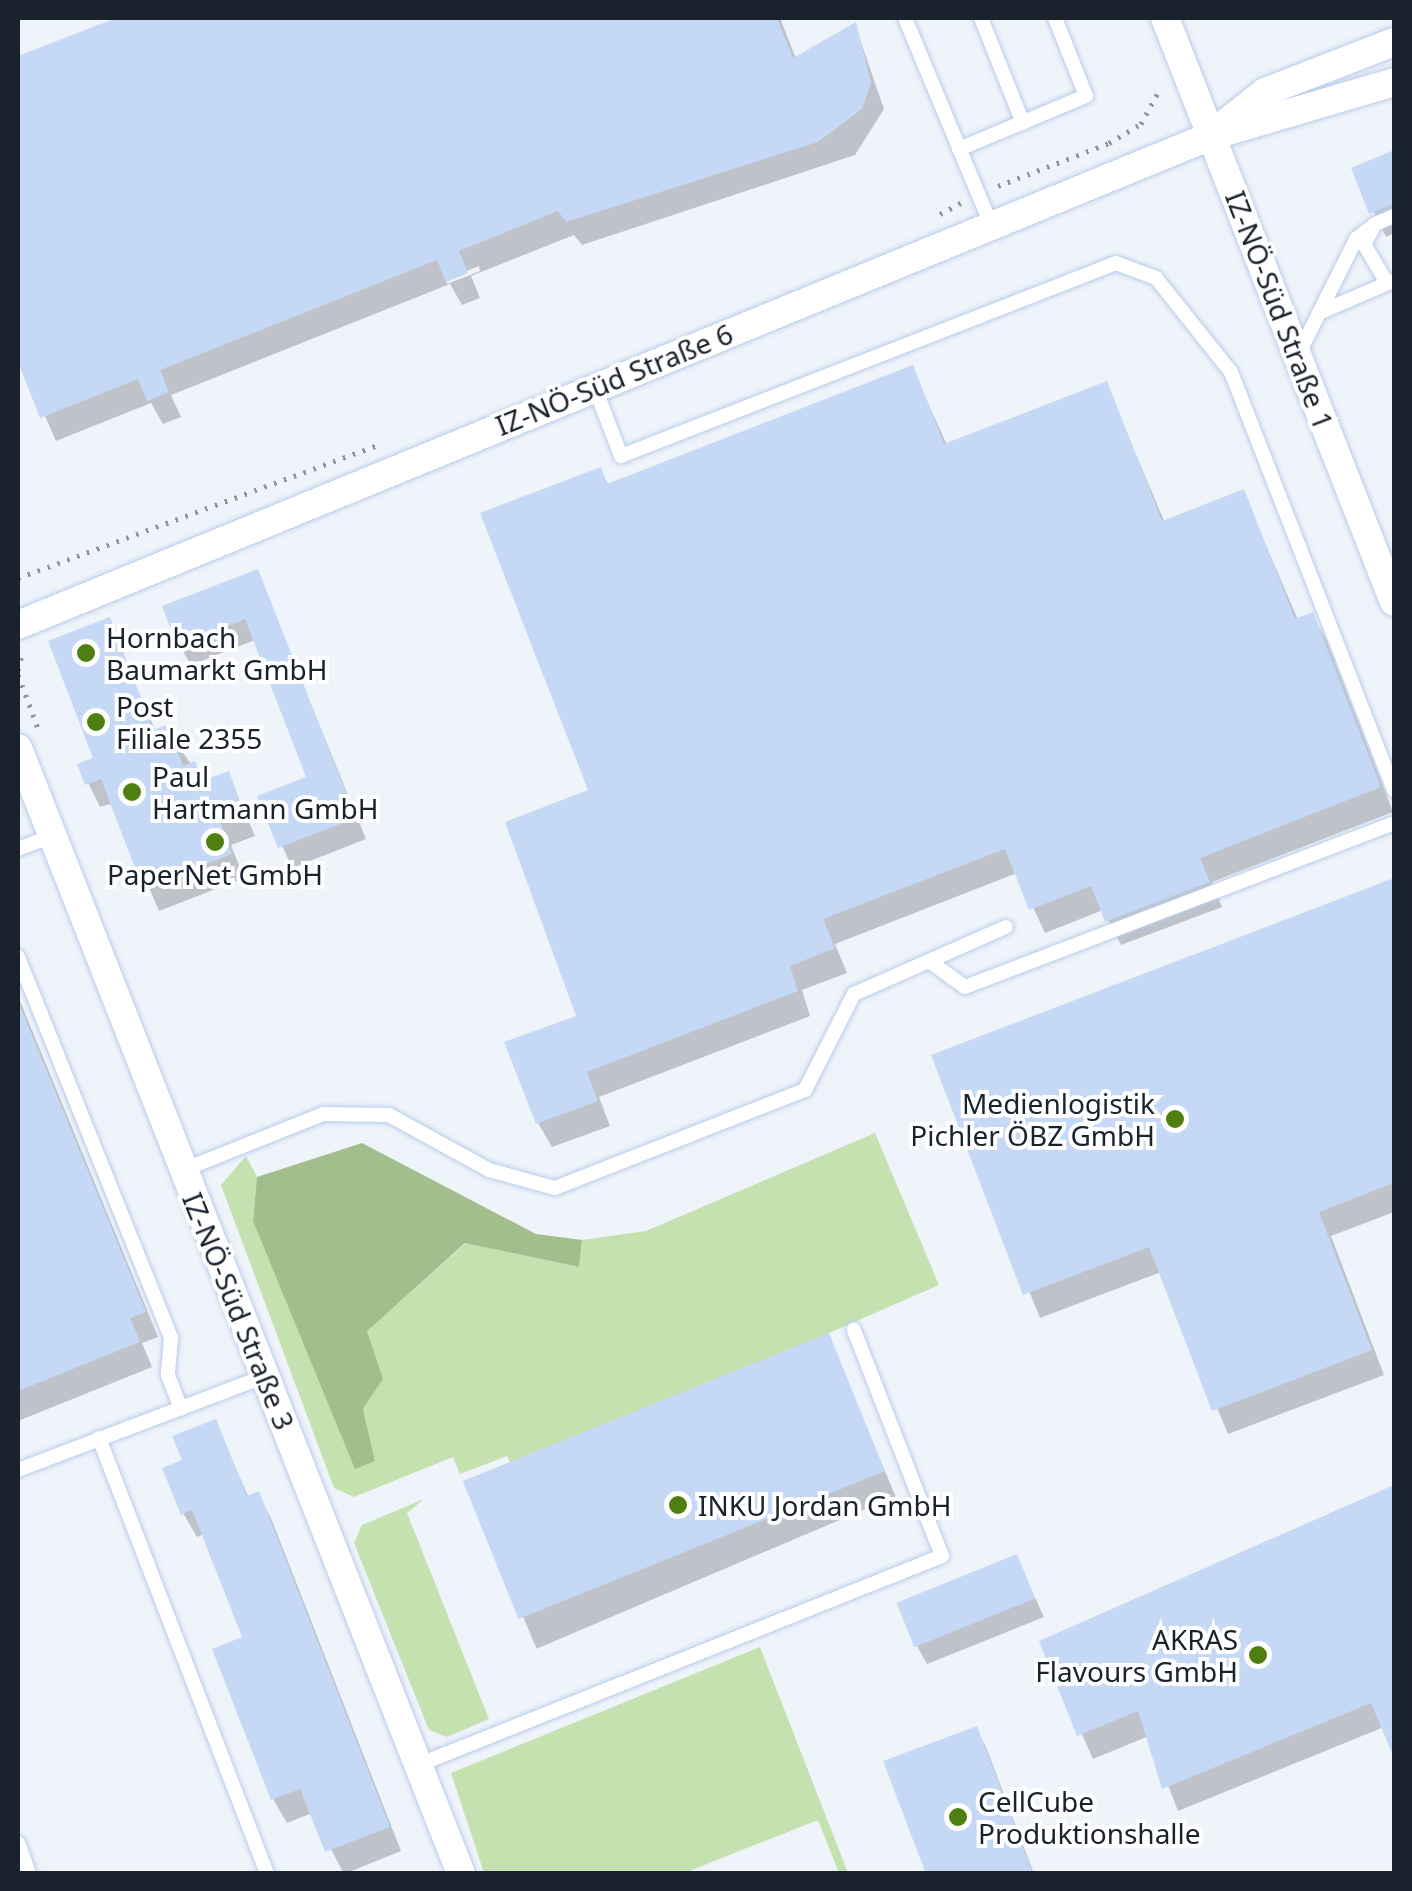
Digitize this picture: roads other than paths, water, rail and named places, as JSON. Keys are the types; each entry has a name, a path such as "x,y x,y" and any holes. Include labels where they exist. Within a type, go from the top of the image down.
{"street":[{"name":"IZ-NÖ-Süd Straße 1","path":"1164,18 1394,602"},
{"name":"IZ-NÖ-Süd Straße 6","path":"1211,136 1265,92 1394,42"},
{"name":"IZ-NÖ-Süd Straße 6","path":"18,625 1211,136 1394,82"},
{"name":"IZ-NÖ-Süd Straße 3","path":"18,748 461,1874"}],"lane":[{"path":"905,18 992,227"},
{"path":"981,18 1023,123"},
{"path":"960,149 1086,96 1055,18"},
{"path":"1298,356 1356,239 1394,216"},
{"path":"1321,313 1391,282 1365,258 1375,224"},
{"path":"594,387 621,456 1116,263 1156,278 1231,372 1394,790"},
{"path":"930,961 965,987 1394,823"},
{"path":"18,849 52,836"},
{"path":"184,1170 323,1114 389,1115 489,1170 555,1188 804,1090 854,994 1006,927"},
{"path":"18,957 171,1338 168,1375 180,1409"},
{"path":"418,1765 942,1556 854,1330"},
{"path":"18,1470 266,1376"},
{"path":"99,1438 267,1874"},
{"path":"18,1843 29,1874"}],"place":[{"name":"Hornbach Baumarkt GmbH","path":"86,653"},
{"name":"Post Filiale 2355","path":"96,722"},
{"name":"Paul Hartmann GmbH","path":"132,792"},
{"name":"PaperNet GmbH","path":"215,842"},
{"name":"Medienlogistik Pichler ÖBZ GmbH","path":"1175,1119"},
{"name":"INKU Jordan GmbH","path":"678,1505"},
{"name":"AKRAS Flavours GmbH","path":"1258,1655"},
{"name":"CellCube Produktionshalle","path":"958,1817"}]}
